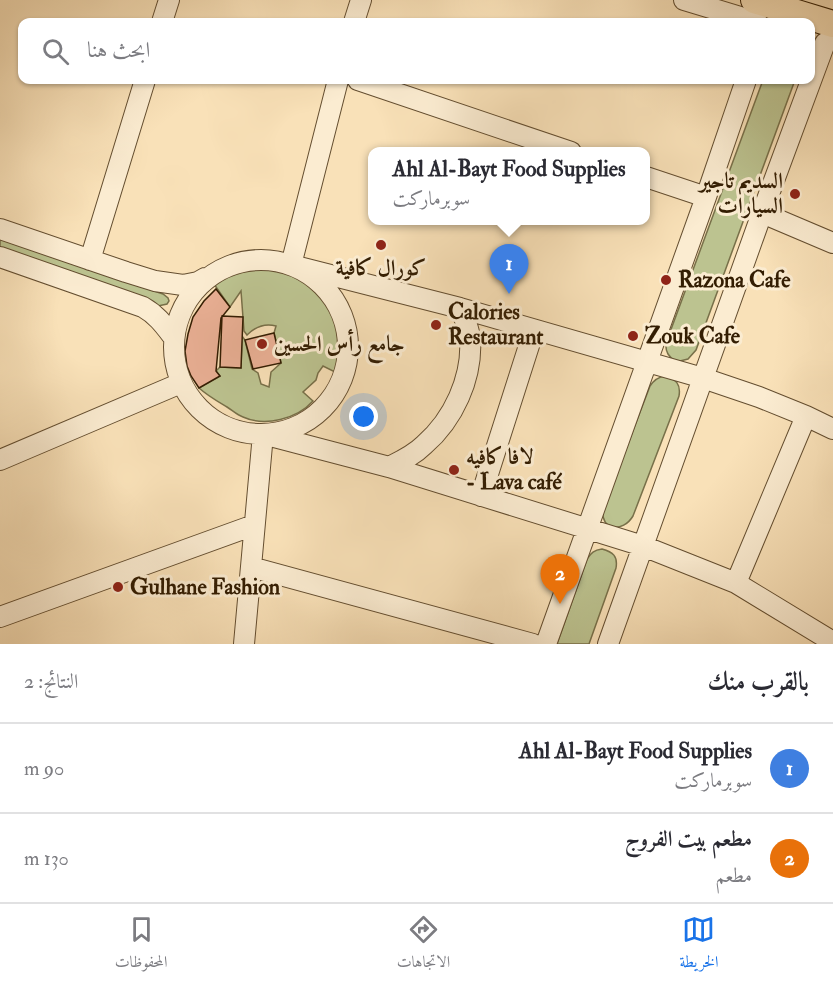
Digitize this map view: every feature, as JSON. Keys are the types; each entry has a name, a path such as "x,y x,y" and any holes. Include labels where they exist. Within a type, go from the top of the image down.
{"main road":[{"path":"754,0 788,18"}],"street":[{"path":"163,18 169,0"},
{"path":"355,18 358,0"},
{"path":"684,0 744,18"},
{"path":"815,66 825,38"},
{"path":"90,260 144,84"},
{"path":"291,265 337,84"},
{"path":"370,84 556,147"},
{"path":"546,644 745,84"},
{"path":"608,644 808,84"},
{"path":"650,179 706,197"},
{"path":"762,213 833,243"},
{"path":"0,229 126,272 170,284 183,285 198,282 229,266 249,261 270,260 291,265 460,308 703,378 759,397 833,429"},
{"path":"0,257 143,307 153,312 174,338"},
{"path":"263,434 287,430 309,420 327,404 340,384 347,361 348,337 342,313 330,293 312,276 291,265"},
{"path":"210,276 196,288 185,303 174,338 175,361 181,383 195,405 214,421 238,431 263,434 389,468 643,546 736,583 831,635"},
{"path":"389,468 423,446 440,429 461,393 467,374 470,338 460,308"},
{"path":"481,496 534,330"},
{"path":"0,460 181,383"},
{"path":"736,583 806,416"},
{"path":"244,644 263,434"},
{"path":"0,617 255,525"},
{"path":"251,567 532,644"}],"green space":[{"path":"762,84 794,84 696,350 688,359 676,362 668,354 666,343"},
{"path":"0,239 163,294 169,301 167,304 158,306 0,252"},
{"path":"263,263 279,266 308,277 319,285 334,306 343,340 342,364 339,372 323,366 316,380 303,392 313,401 290,417 271,421 252,420 239,415 199,388 220,376 216,371 220,367 241,368 242,336 252,369 258,373 261,384 269,387 271,372 281,363 274,333 276,326 260,326 247,335 244,331 241,291 230,307 214,284 236,269"},
{"path":"665,376 677,383 679,396 633,516 624,525 613,527 605,522 603,509 650,386 656,379"},
{"path":"602,549 614,555 616,568 589,644 557,644 587,559 593,552"}],"building":[{"path":"216,289 230,307 221,318 216,371 220,376 199,388 187,366 185,351 193,317"},
{"path":"222,316 243,317 241,368 220,367"},
{"path":"274,333 281,363 253,369 245,340"}],"place":[{"name":"السديم تاجير السيارات","path":"795,194"},
{"name":"كورال كافية","path":"381,245"},
{"name":"Razona Cafe","path":"666,280"},
{"name":"Ahl Al-Bayt Food Supplies","path":"509,294"},
{"name":"Calories Restaurant","path":"436,325"},
{"name":"Zouk Cafe","path":"633,336"},
{"name":"جامع رأس الحسين","path":"262,344"},
{"name":"لافا كافيه - Lava café","path":"454,470"},
{"name":"Gulhane Fashion","path":"118,587"},
{"name":"مطعم بيت الفروج","path":"560,604"}]}
